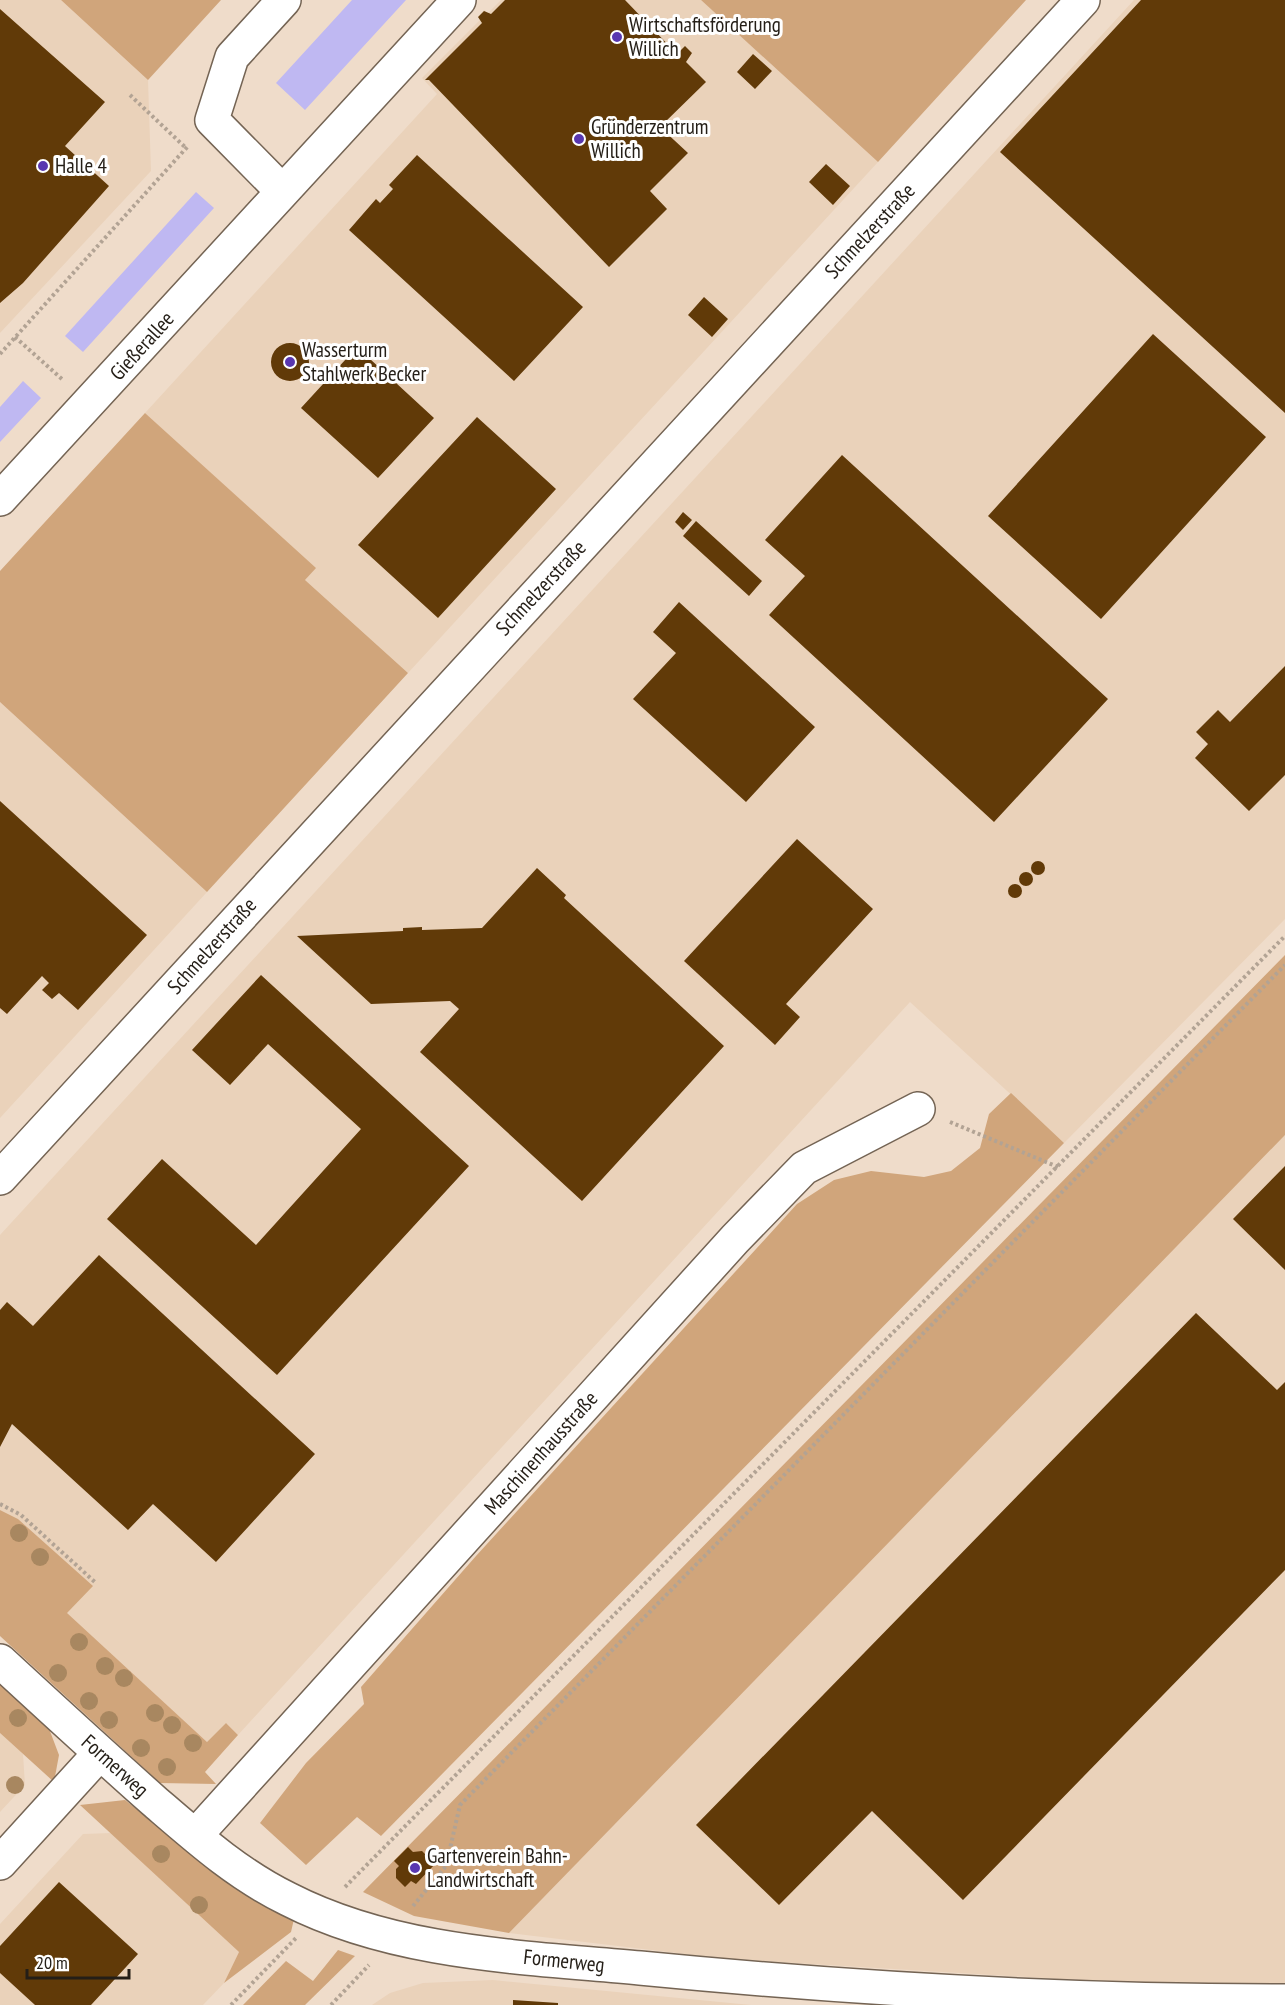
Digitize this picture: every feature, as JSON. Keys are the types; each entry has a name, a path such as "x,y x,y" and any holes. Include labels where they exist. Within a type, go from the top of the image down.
{"street":[{"path":"282,190 212,120 232,57 284,0"},
{"name":"Gießerallee","path":"0,499 459,0"},
{"name":"Schmelzerstraße","path":"0,1179 1083,0"},
{"name":"Maschinenhausstraße","path":"195,1836 735,1239 804,1168 918,1108"},
{"name":"Formerweg","path":"0,1661 195,1836 249,1877 292,1902 396,1938 538,1959 850,1987 1222,2001 1285,2001"},
{"path":"0,1863 100,1753"}],"path":[{"path":"130,95 186,148"},
{"path":"0,354 212,120"},
{"path":"15,337 62,379"},
{"path":"231,2005 1285,936"},
{"path":"331,2005 396,1938 413,1905 446,1866 460,1805 1285,965"},
{"path":"918,1108 1058,1167"},
{"path":"0,1504 21,1515 96,1583"}],"shaded area":[{"path":"0,0 61,0 148,80 151,171 0,333"},
{"path":"61,0 221,0 148,80"},
{"path":"352,0 406,0 305,110 276,83"},
{"path":"501,0 701,0 878,162 408,673 305,580 315,568 145,413 437,94 422,78 480,20 478,17 484,10 488,13"},
{"path":"701,0 1026,0 878,162"},
{"path":"1134,0 1285,0 1285,919 1064,1143 910,1002 238,1735 226,1723 207,1742 66,1613 92,1586 18,1519 0,1510 0,1235"},
{"path":"196,192 214,208 83,352 65,336"},
{"path":"23,381 41,398 0,442 0,407"},
{"path":"145,413 316,568 305,580 408,673 207,892 0,702 0,571"},
{"path":"0,702 207,892 0,1118"},
{"path":"1285,955 1285,1135 509,1933 414,1916 363,1892"},
{"path":"1011,1093 1064,1143 381,1836 357,1817 306,1865 260,1823 306,1763 364,1704 361,1687 476,1556 797,1204 834,1180 871,1171 924,1177 951,1171 980,1148 989,1114"},
{"path":"1285,1135 1285,1985 1094,1981 727,1959 509,1933"},
{"path":"0,1510 18,1519 93,1586 67,1613 207,1742 226,1723 238,1735 205,1772 216,1784 160,1783 0,1636"},
{"path":"0,1682 48,1726 59,1755 54,1782 0,1733"},
{"path":"0,1733 23,1754 25,1785 0,1812"},
{"path":"125,1800 227,1880 294,1919 291,1932 224,1983 239,1952 80,1805"},
{"path":"111,1833 239,1952 224,1983 203,2005 0,2005 0,1924 83,1834"},
{"path":"338,1950 355,1956 305,2005 243,2005 286,1961 313,1981"},
{"path":"493,1980 751,2005 372,2005 390,1993 423,1983"}],"building":[{"name":"Gründerzentrum Willich","path":"505,0 625,0 677,54 685,46 692,53 686,62 706,82 660,127 688,153 650,191 667,209 609,267 429,80 425,80 482,23 478,17 484,11 491,14"},
{"path":"1141,0 1285,0 1285,413 1000,152"},
{"name":"Halle 4","path":"0,9 105,102 65,146 109,186 23,283 0,303"},
{"path":"753,54 772,71 755,89 737,72"},
{"path":"417,155 583,307 514,381 349,230 376,199 380,203 393,189 389,185"},
{"path":"826,164 850,186 833,205 809,182"},
{"path":"704,297 728,319 712,337 688,315"},
{"path":"1153,334 1266,437 1101,619 988,516"},
{"name":"Wasserturm Stahlwerk Becker","path":"290,343 304,348 309,362 304,376 290,381 276,376 271,362 276,348"},
{"path":"357,347 434,418 378,478 301,408"},
{"path":"477,417 556,489 438,618 358,545"},
{"path":"842,455 1108,699 994,822 769,615 805,576 765,540"},
{"path":"683,512 692,520 683,530 675,522"},
{"path":"696,521 762,581 749,596 683,536"},
{"path":"679,602 815,727 746,802 633,699 676,653 653,632"},
{"path":"1285,666 1285,775 1249,811 1195,758 1208,744 1196,732 1218,710 1230,722"},
{"path":"0,801 147,935 78,1010 59,993 52,999 42,990 49,983 42,976 7,1014 0,1008"},
{"path":"797,839 873,909 786,1004 800,1017 775,1045 684,961"},
{"path":"1038,861 1043,863 1045,868 1043,873 1038,875 1033,873 1031,868 1033,863"},
{"path":"537,868 566,895 564,898 724,1046 582,1201 420,1052 459,1009 450,1001 371,1004 297,936 403,931 403,928 422,927 422,930 482,928"},
{"path":"1026,872 1031,874 1033,879 1031,884 1026,886 1021,884 1019,879 1021,874"},
{"path":"1015,884 1020,886 1022,891 1020,896 1015,898 1010,896 1008,891 1010,886"},
{"path":"261,975 469,1166 277,1375 107,1219 162,1159 256,1245 361,1129 268,1044 230,1085 192,1050"},
{"path":"1285,1166 1285,1270 1233,1219"},
{"path":"99,1255 315,1454 216,1562 153,1504 128,1530 12,1424 0,1447 0,1310 7,1302 33,1326"},
{"path":"1196,1313 1277,1390 1285,1382 1285,1570 963,1900 872,1811 779,1905 696,1825"},
{"name":"Gartenverein Bahn- Landwirtschaft","path":"408,1847 413,1852 422,1851 435,1864 416,1884 411,1881 405,1887 396,1878 396,1869 399,1866 394,1861"},
{"path":"59,1882 138,1954 91,2005 35,2005 0,1973 0,1946"},
{"path":"513,2000 558,2003 558,2005 513,2005"}],"place":[{"name":"Wirtschaftsförderung Willich","path":"617,37"},
{"name":"Gründerzentrum Willich","path":"579,139"},
{"name":"Halle 4","path":"43,166"},
{"name":"Wasserturm Stahlwerk Becker","path":"290,362"},
{"name":"Gartenverein Bahn- Landwirtschaft","path":"415,1868"}]}
